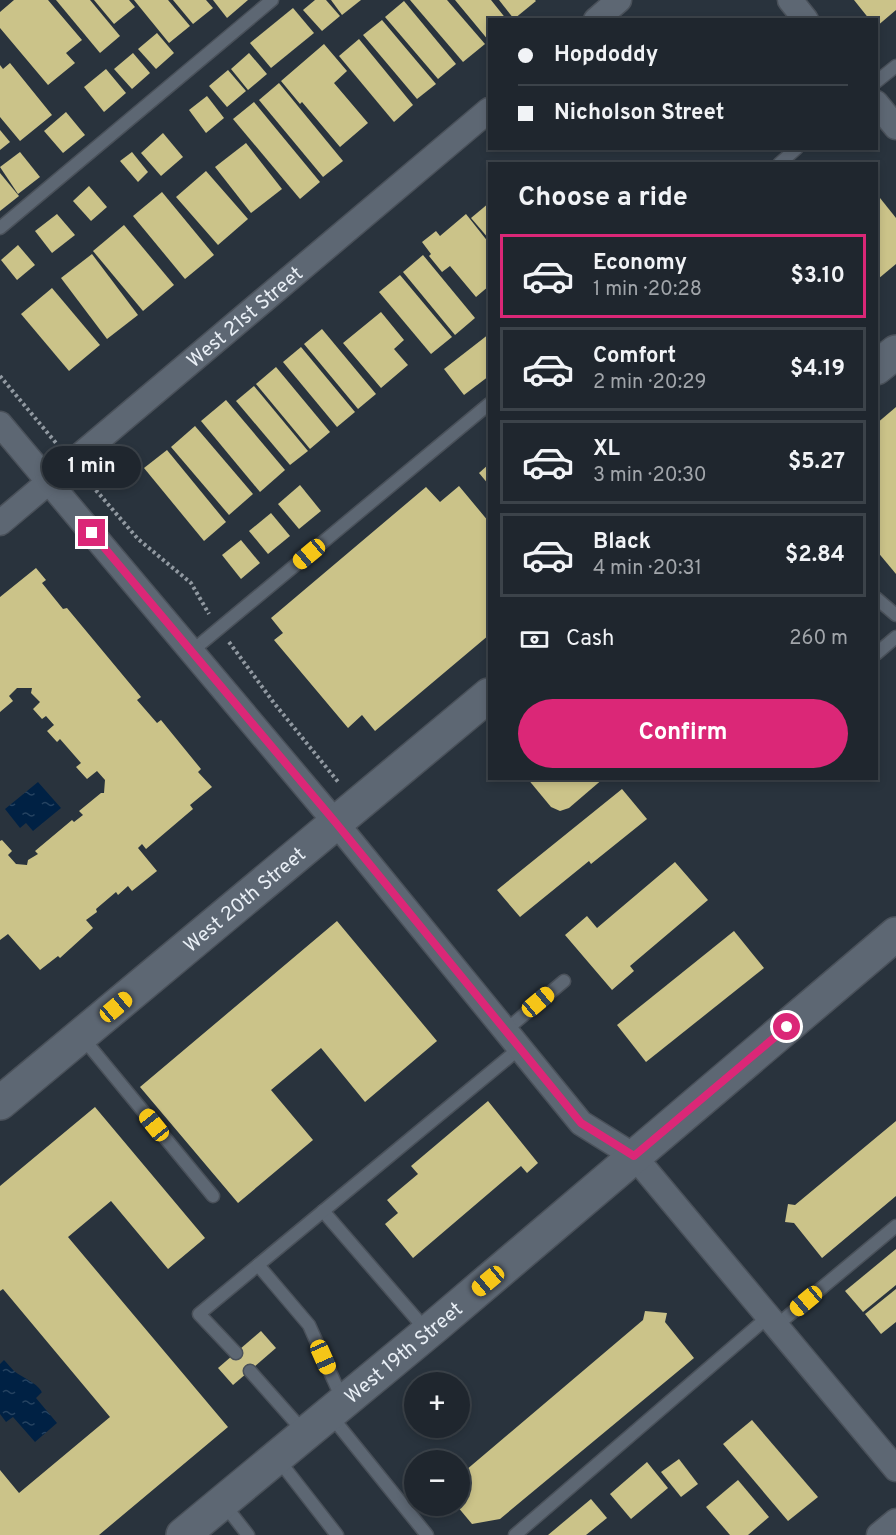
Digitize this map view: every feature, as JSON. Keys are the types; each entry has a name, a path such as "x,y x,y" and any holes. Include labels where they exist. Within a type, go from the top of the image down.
{"street":[{"path":"598,18 619,0"},
{"path":"790,0 804,18"},
{"path":"878,105 896,127"},
{"name":"West 21st Street","path":"0,523 488,111"},
{"path":"878,366 896,352"},
{"path":"0,424 336,823 581,1123 634,1156 896,1469"},
{"name":"West 20th Street","path":"0,1103 488,696"},
{"name":"West 19th Street","path":"183,1535 427,1332 896,934"},
{"path":"879,1535 896,1521"}],"lane":[{"path":"0,228 272,0"},
{"path":"878,80 896,66"},
{"path":"781,162 795,150"},
{"path":"192,651 488,405"},
{"path":"878,600 896,615"},
{"path":"878,652 896,637"},
{"path":"236,1353 199,1314 323,1211 513,1039 564,981"},
{"path":"81,1036 213,1196"},
{"path":"323,1211 427,1332"},
{"path":"515,1535 772,1322 896,1226"},
{"path":"258,1265 309,1325 325,1415"},
{"path":"250,1371 325,1415 427,1535"},
{"path":"276,1457 337,1535"},
{"path":"222,1502 248,1535"}],"path":[{"path":"0,376 58,446"},
{"path":"82,474 138,539 191,584 214,622"},
{"path":"227,641 340,784"}],"water":[{"path":"38,782 61,808 33,831 26,823 20,828 5,809"},
{"path":"4,1360 14,1371 39,1388 42,1392 36,1398 57,1423 35,1442 13,1417 6,1422 0,1414 0,1364"}],"building":[{"path":"14,0 48,0 82,40 66,53 75,63 48,85 0,28 0,12"},
{"path":"56,0 90,0 120,36 100,53"},
{"path":"94,0 129,0 135,7 114,24"},
{"path":"134,0 168,0 190,26 169,43"},
{"path":"173,0 206,0 213,8 193,24"},
{"path":"213,0 248,0 227,18"},
{"path":"315,0 326,0 340,16 322,31 303,10"},
{"path":"331,0 361,0 342,15"},
{"path":"410,0 447,0 485,44 463,62"},
{"path":"455,0 491,0 505,18 488,18 488,40"},
{"path":"499,0 536,1 515,18"},
{"path":"854,0 896,0 896,10 878,25 878,18 868,18"},
{"path":"404,1 456,64 438,79 385,17"},
{"path":"293,8 314,33 271,68 250,43"},
{"path":"382,20 436,84 417,99 363,35"},
{"path":"157,33 174,53 156,69 138,49"},
{"path":"359,39 413,105 394,122 339,56"},
{"path":"324,44 347,71 334,83 368,123 340,147 281,81"},
{"path":"133,53 150,73 132,89 114,69"},
{"path":"249,53 267,74 248,90 231,69"},
{"path":"10,63 52,115 20,141 0,117 0,65 3,69"},
{"path":"106,69 126,93 104,112 84,87"},
{"path":"228,70 246,91 227,107 209,86"},
{"path":"279,83 343,161 323,177 259,100"},
{"path":"207,96 224,118 206,133 189,110"},
{"path":"254,102 320,182 300,199 233,119"},
{"path":"66,112 85,135 63,153 44,131"},
{"path":"0,130 10,142 0,150"},
{"path":"163,133 183,157 161,176 141,153"},
{"path":"246,143 282,189 251,213 215,167"},
{"path":"20,152 40,177 18,194 0,167"},
{"path":"132,152 148,172 138,182 120,161"},
{"path":"206,171 248,219 218,245 176,197"},
{"path":"0,173 19,196 0,211"},
{"path":"89,186 107,207 91,221 73,201"},
{"path":"162,192 214,255 185,279 133,216"},
{"path":"878,196 896,218 896,264 878,279"},
{"path":"488,204 488,238 471,218"},
{"path":"57,214 75,235 52,253 35,231"},
{"path":"466,214 488,242 488,287 476,297 450,266 442,272 429,256 431,254 422,242 436,231 440,236"},
{"path":"124,225 174,285 143,311 93,251"},
{"path":"18,245 35,265 17,280 1,260"},
{"path":"92,254 138,315 107,339 61,278"},
{"path":"423,255 475,318 455,335 403,272"},
{"path":"400,275 452,337 431,354 379,292"},
{"path":"52,288 100,345 69,371 21,314"},
{"path":"381,312 404,340 394,349 408,365 381,388 343,343"},
{"path":"322,329 376,394 358,409 304,344"},
{"path":"488,335 488,377 464,395 444,369"},
{"path":"301,347 355,412 337,427 283,362"},
{"path":"276,367 330,432 310,449 256,384"},
{"path":"254,386 308,451 290,465 236,401"},
{"path":"226,400 285,470 260,492 201,421"},
{"path":"896,407 896,574 878,552 878,422"},
{"path":"195,426 253,494 229,515 171,447"},
{"path":"167,450 226,522 204,541 144,468"},
{"path":"488,465 488,484 479,473"},
{"path":"300,485 321,511 299,529 278,504"},
{"path":"459,486 488,521 488,636 375,731 362,715 348,728 274,640 283,633 271,618 426,487 440,502"},
{"path":"271,513 290,536 268,554 249,531"},
{"path":"241,540 260,563 241,579 222,555"},
{"path":"36,568 46,580 42,583 63,609 67,608 141,697 137,700 157,723 161,720 201,769 198,772 212,787 190,805 193,809 146,849 142,844 138,848 157,871 132,891 128,886 118,895 116,892 86,920 93,928 60,958 58,956 40,970 8,934 0,940 0,841 2,840 12,851 8,855 16,864 27,865 28,860 38,854 35,851 72,820 74,822 83,815 79,811 104,793 105,780 97,771 87,779 76,767 81,763 60,739 57,742 47,731 54,725 46,716 42,719 33,709 40,702 31,693 32,688 17,688 9,696 13,701 0,712 0,597"},
{"path":"529,780 602,780 569,808 560,811 551,807"},
{"path":"622,789 647,819 591,864 589,861 520,917 497,890"},
{"path":"675,862 708,900 630,966 634,971 612,990 565,935 587,916 597,928"},
{"path":"337,921 437,1041 365,1102 321,1048 271,1090 313,1140 238,1203 140,1087"},
{"path":"734,931 764,968 646,1062 617,1025"},
{"path":"488,1101 538,1163 527,1173 521,1166 413,1258 385,1224 398,1213 387,1200 418,1174 411,1166"},
{"path":"95,1107 205,1238 168,1269 111,1201 68,1237 228,1427 99,1535 0,1535 0,1470 19,1493 110,1417 3,1289 0,1291 0,1186"},
{"path":"896,1121 896,1196 822,1258 794,1223 785,1222 788,1204 795,1205"},
{"path":"896,1249 896,1285 863,1312 845,1291"},
{"path":"896,1289 896,1322 881,1334 865,1314"},
{"path":"645,1311 667,1313 665,1322 694,1358 500,1519 472,1524 465,1516 470,1516 470,1467 643,1320"},
{"path":"261,1331 276,1348 233,1385 218,1368"},
{"path":"752,1420 818,1497 788,1521 723,1444"},
{"path":"679,1459 698,1484 681,1497 661,1472"},
{"path":"647,1462 668,1488 631,1519 610,1494"},
{"path":"738,1480 769,1517 748,1535 730,1535 706,1507"},
{"path":"591,1499 607,1518 586,1535 548,1535"}],"route":[{"path":"92,533 336,823 581,1123 634,1156 787,1027"}]}
